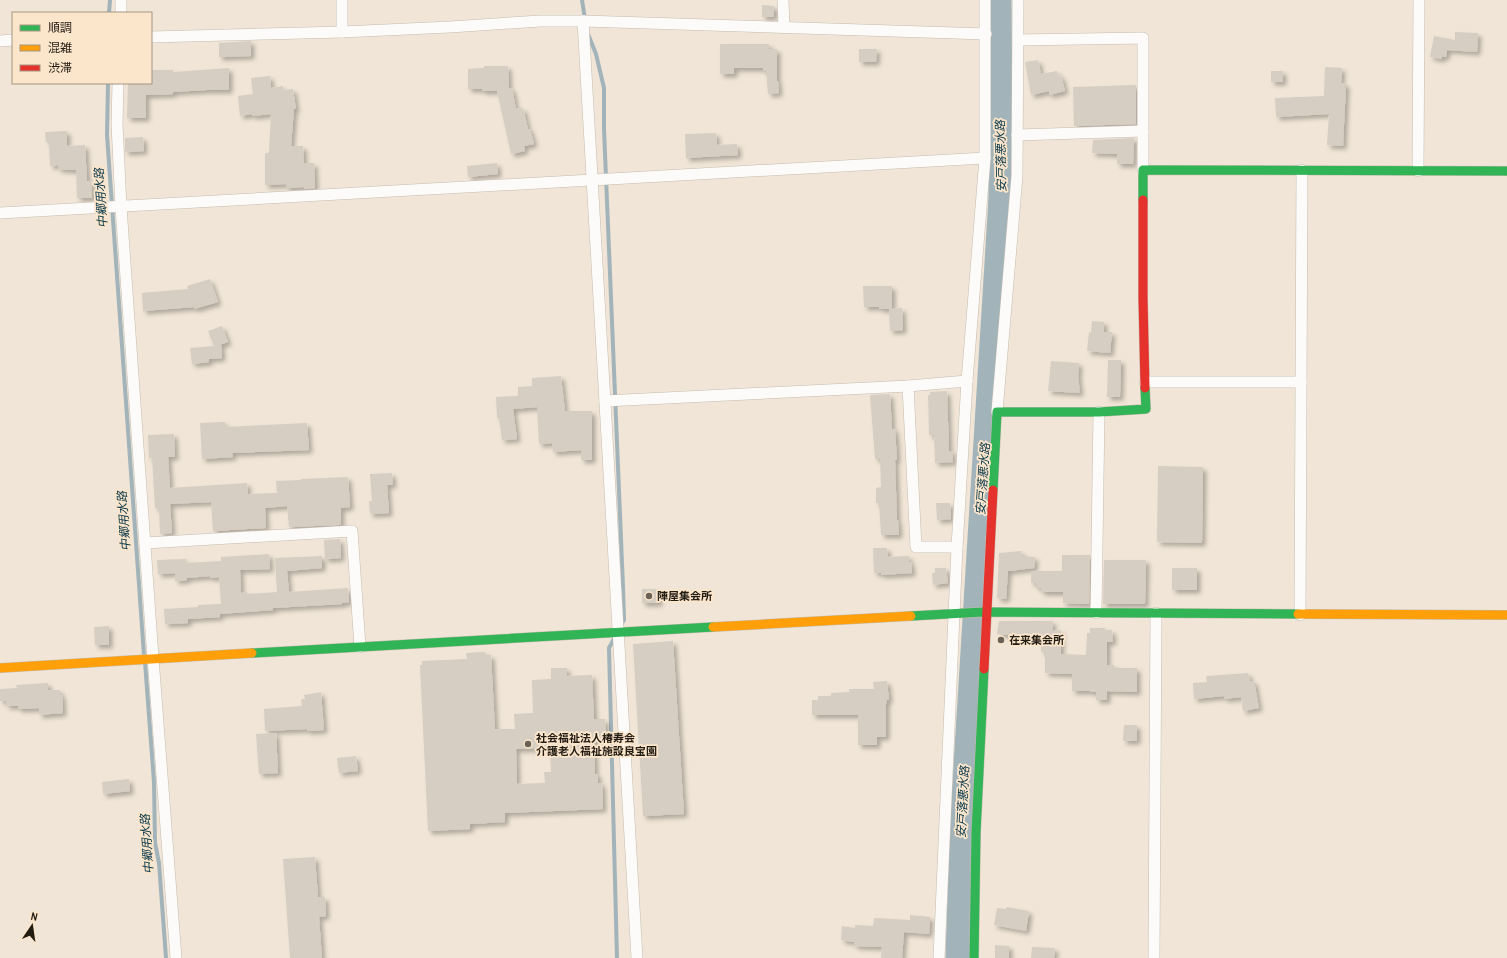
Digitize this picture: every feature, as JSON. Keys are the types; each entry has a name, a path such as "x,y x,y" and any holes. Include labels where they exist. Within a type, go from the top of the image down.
{"street":[{"path":"121,0 121,12"},
{"path":"342,0 342,32"},
{"path":"783,0 784,28"},
{"path":"939,958 959,613 957,547 967,380 986,158 985,0"},
{"path":"974,958 976,832 985,612 997,412 1017,176 1018,0"},
{"path":"1418,171 1419,0"},
{"path":"152,38 342,32 540,21 583,21 986,34"},
{"path":"583,21 638,958"},
{"path":"997,412 1098,412 1146,409 1143,298 1143,38 1018,40"},
{"path":"0,41 12,40"},
{"path":"118,84 116,124 121,207 176,958"},
{"path":"1017,135 1143,131"},
{"path":"0,213 986,158"},
{"path":"1144,170 1507,171"},
{"path":"1300,614 1302,170"},
{"path":"605,402 908,386 967,380"},
{"path":"1145,382 1301,382"},
{"path":"908,386 916,547 957,547"},
{"path":"1096,613 1098,412"},
{"path":"145,543 352,531 360,647"},
{"path":"0,668 153,658 985,612 1507,615"},
{"path":"1154,958 1156,613"}],"building":[{"path":"762,5 774,6 774,17 762,17"},
{"path":"1455,32 1478,33 1477,52 1447,50 1446,57 1442,56 1442,59 1430,57 1434,36 1455,40"},
{"path":"251,41 251,56 219,57 219,43"},
{"path":"720,44 769,44 769,49 777,49 777,81 779,93 768,94 766,71 763,71 763,68 734,68 734,74 720,74"},
{"path":"859,49 877,49 876,62 859,62"},
{"path":"1038,60 1041,74 1057,71 1058,76 1061,75 1065,91 1049,95 1049,91 1031,95 1025,62"},
{"path":"484,66 508,66 509,89 512,88 516,109 523,108 528,129 530,129 534,144 524,146 525,151 511,154 497,91 468,89 468,69 484,68"},
{"path":"1325,67 1342,68 1341,83 1346,84 1343,146 1327,145 1329,114 1276,117 1275,98 1324,96"},
{"path":"229,68 229,90 173,92 173,94 146,95 146,118 127,118 128,84 152,84 152,70 173,70 173,72"},
{"path":"1271,71 1283,71 1283,82 1271,82"},
{"path":"270,76 271,88 283,86 283,90 293,89 296,109 294,109 291,146 303,146 304,163 314,163 315,188 286,188 286,184 265,185 265,153 269,153 271,114 253,116 252,114 240,116 238,96 253,94 251,78"},
{"path":"1136,85 1136,124 1074,126 1073,87"},
{"path":"67,131 67,146 85,145 87,181 91,181 92,198 77,198 76,170 58,169 58,165 50,166 49,142 46,142 45,132"},
{"path":"716,133 717,145 737,144 738,155 686,158 685,134"},
{"path":"143,137 144,151 125,152 125,138"},
{"path":"1134,138 1133,164 1117,164 1117,154 1092,153 1093,140"},
{"path":"497,163 498,174 468,177 467,166"},
{"path":"210,279 218,302 194,309 194,307 143,311 142,293 188,289 187,286"},
{"path":"863,286 892,286 892,309 902,308 903,330 890,331 889,309 864,307"},
{"path":"1092,321 1104,322 1104,332 1112,332 1110,353 1087,351"},
{"path":"222,326 228,342 219,345 221,345 222,358 209,359 209,362 192,364 190,348 214,346 208,331"},
{"path":"1108,360 1121,360 1120,397 1107,397"},
{"path":"1051,361 1079,363 1078,376 1080,393 1048,391"},
{"path":"561,376 565,411 592,411 592,460 581,460 581,450 553,452 552,443 539,444 537,407 513,409 517,439 502,440 499,418 497,418 496,397 518,396 518,387 532,386 532,378"},
{"path":"947,391 949,451 952,451 953,462 935,463 934,435 929,435 928,395 930,395 930,392"},
{"path":"890,394 892,429 895,429 897,460 895,460 899,535 881,535 879,503 876,503 876,488 881,487 880,459 875,459 870,395"},
{"path":"225,422 225,427 307,423 309,450 232,453 233,457 202,459 200,423"},
{"path":"174,434 175,457 168,457 170,488 247,483 248,494 277,493 276,481 348,477 350,507 341,508 341,524 339,525 289,527 287,506 265,508 266,528 213,531 211,502 170,504 172,533 160,534 159,508 155,508 152,457 149,458 148,435"},
{"path":"1158,466 1203,467 1202,543 1157,542"},
{"path":"392,473 393,485 387,485 389,513 370,514 369,501 372,501 370,474"},
{"path":"936,503 950,503 951,519 937,520"},
{"path":"340,539 341,558 325,559 324,540"},
{"path":"873,548 887,548 888,557 909,556 912,573 881,575 881,573 874,573"},
{"path":"1021,551 1022,556 1035,557 1034,568 1008,571 1006,599 997,598 999,553"},
{"path":"269,554 270,569 240,570 241,593 277,592 275,558 322,556 322,568 287,571 289,592 348,588 349,602 342,604 273,608 273,610 220,614 220,617 188,619 188,623 165,624 164,609 221,604 219,577 210,578 210,576 187,578 187,580 175,581 175,573 158,574 157,560 186,559 186,563 221,561 221,557"},
{"path":"1062,555 1090,555 1089,604 1063,603 1063,592 1041,592 1041,588 1036,588 1036,583 1031,583 1031,571 1062,571"},
{"path":"1104,560 1146,560 1145,604 1103,604"},
{"path":"935,568 946,568 948,583 933,585 932,573 935,573"},
{"path":"1172,568 1197,568 1197,590 1172,590"},
{"path":"642,589 659,589 659,603 642,603"},
{"path":"999,621 1053,621 1052,631 1061,630 1061,654 1086,655 1087,633 1090,633 1090,628 1105,628 1105,630 1112,630 1113,642 1107,642 1107,665 1114,665 1114,668 1137,668 1137,692 1107,691 1107,700 1096,700 1096,692 1072,691 1072,674 1045,673 1045,652 1041,652 1041,637 997,634"},
{"path":"109,626 109,645 95,645 94,627"},
{"path":"673,641 684,814 643,816 633,644"},
{"name":"社会福祉法人椿寿会 介護老人福祉施設良宝園","path":"485,652 485,655 491,655 495,729 515,729 514,714 533,713 532,680 551,679 551,668 567,668 567,676 592,675 594,719 605,719 606,740 594,741 595,774 598,774 598,783 602,783 603,809 505,813 505,822 470,824 470,829 428,831 420,665 422,665 422,661 467,659 466,653","holes":["550,748 551,772 544,772 545,783 517,784 516,749"]},
{"path":"1248,673 1250,681 1254,681 1259,708 1243,711 1241,697 1224,699 1224,696 1194,699 1193,683 1207,682 1206,676"},
{"path":"887,681 889,700 887,700 886,704 886,737 877,737 877,745 858,745 858,715 812,715 812,700 818,700 818,696 831,696 831,693 849,692 849,689 874,689 873,682"},
{"path":"48,683 48,690 60,690 60,695 62,695 63,713 39,715 39,708 18,709 18,706 6,706 6,701 0,701 0,689 17,688 16,685"},
{"path":"321,692 324,730 307,731 307,729 265,731 264,709 302,706 301,699 305,699 304,695"},
{"path":"1124,725 1137,725 1137,741 1123,741"},
{"path":"276,733 278,773 259,774 256,734"},
{"path":"356,756 358,771 339,773 337,758"},
{"path":"129,779 130,791 103,794 102,782"},
{"path":"315,857 318,897 325,897 326,916 319,917 322,958 290,958 283,859"},
{"path":"1007,907 1029,911 1026,931 994,925 997,908 1006,909"},
{"path":"910,915 930,917 929,934 904,932 902,958 881,958 882,947 854,946 854,942 841,940 842,926 855,928 855,925 873,926 874,918 910,920"},
{"path":"995,945 1009,946 1009,958 995,958"},
{"path":"1032,947 1055,948 1054,958 1031,958"}],"waterway":[{"name":"中郷用水路","path":"109,12 110,0"},
{"path":"582,0 585,19"},
{"name":"安戸落悪水路","path":"958,958 962,830 1001,198 999,0"},
{"path":"588,34 596,54 604,88 604,129 623,587 624,620 621,625"},
{"name":"中郷用水路","path":"108,84 107,135 144,655"},
{"path":"615,637 609,648 617,958"},
{"name":"中郷用水路","path":"145,662 154,782 155,843 159,863 166,958"}],"traffic: fast":[{"path":"1143,200 1143,170 1507,171"},
{"path":"993,490 997,412 1099,412 1146,409 1145,388"},
{"path":"911,616 983,612 1298,614"},
{"path":"252,653 713,627"},
{"path":"974,958 976,832 984,669"}],"traffic: slow":[{"path":"1298,614 1507,615"},
{"path":"713,627 911,616"},
{"path":"0,668 252,653"}],"traffic: jam":[{"path":"1143,200 1145,388"},
{"path":"984,669 993,490"}],"place":[{"name":"陣屋集会所","path":"649,596"},
{"name":"在来集会所","path":"1001,640"},
{"name":"社会福祉法人椿寿会 介護老人福祉施設良宝園","path":"528,744"}]}
